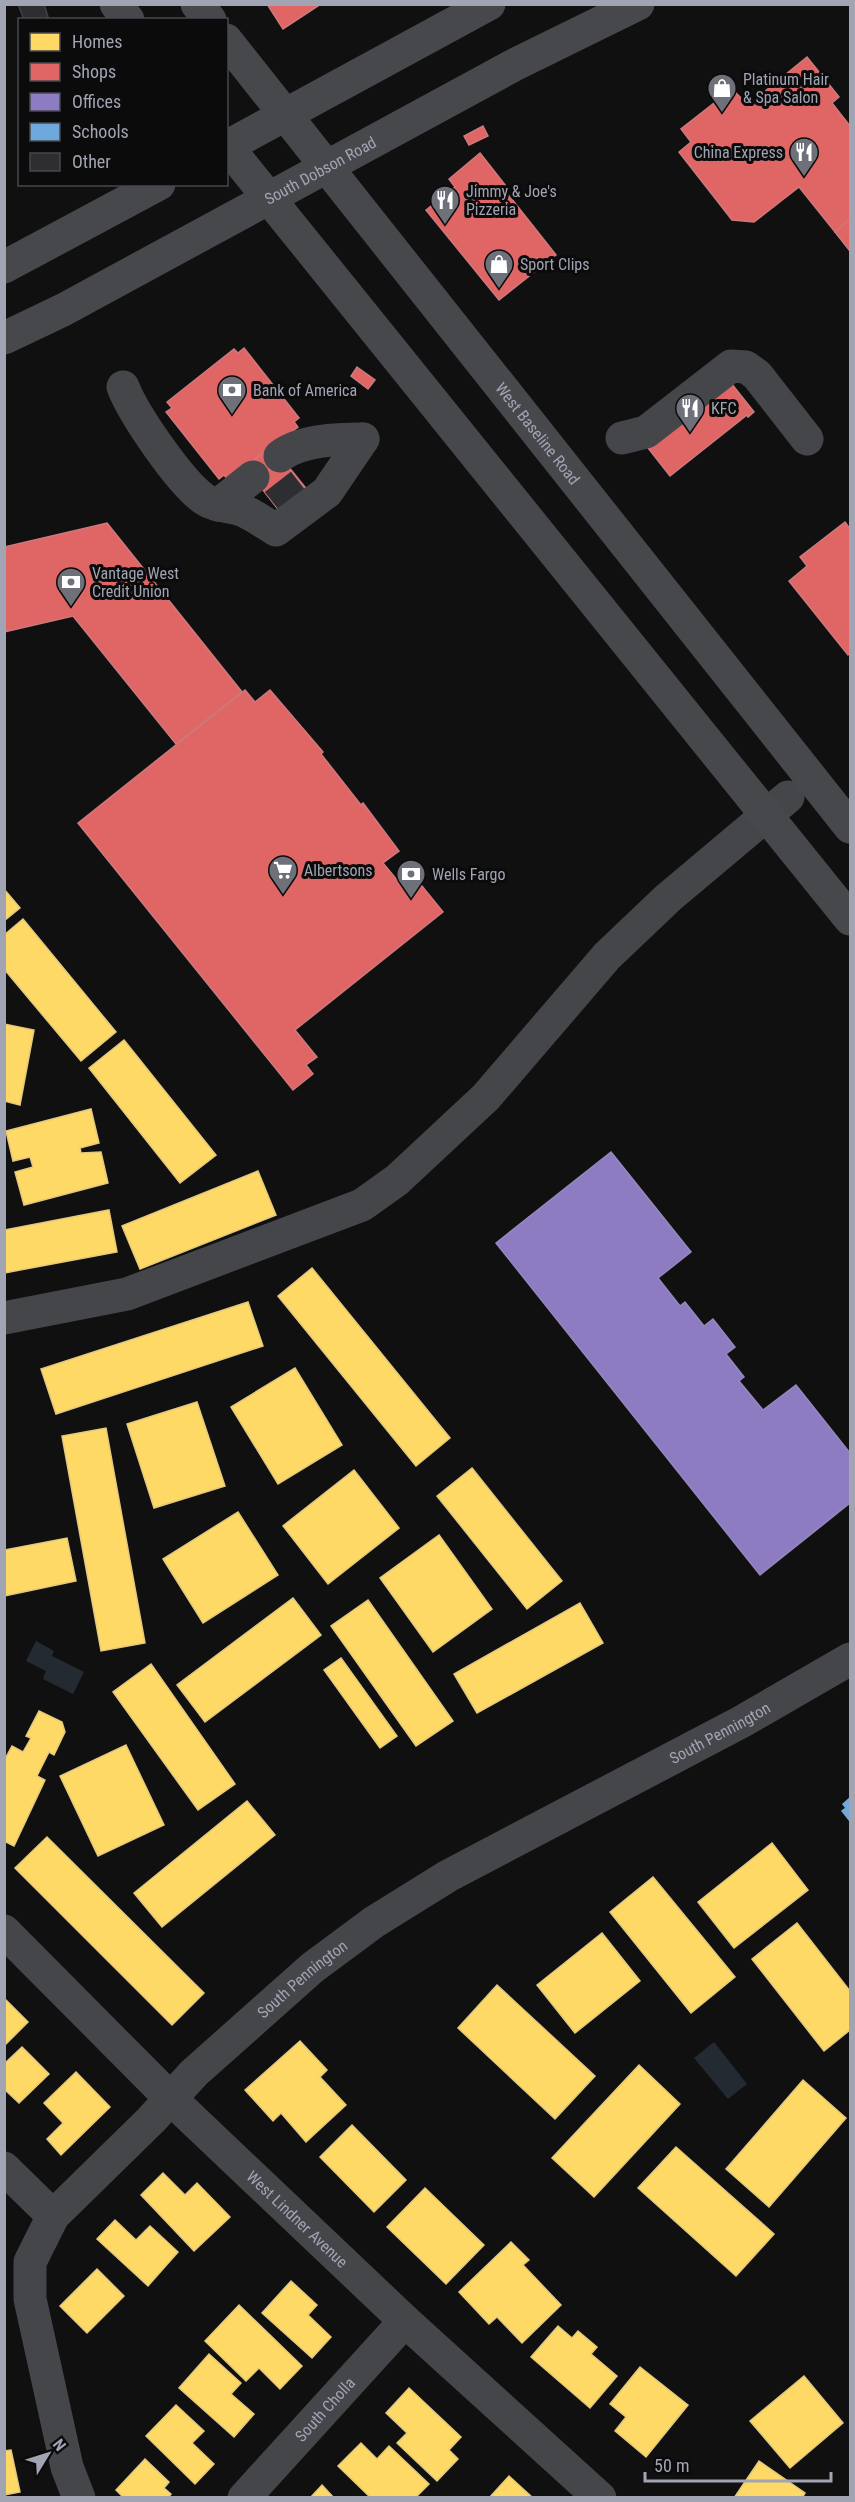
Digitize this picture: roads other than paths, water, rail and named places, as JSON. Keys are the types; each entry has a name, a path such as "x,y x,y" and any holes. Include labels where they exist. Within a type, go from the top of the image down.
{"main road":[{"path":"116,4 126,18"},
{"path":"198,4 208,18"},
{"path":"228,145 489,4"},
{"name":"South Dobson Road","path":"4,338 63,310 514,65 638,4"},
{"name":"West Baseline Road","path":"228,42 850,827"},
{"path":"228,147 778,806 850,919"},
{"path":"4,267 155,186"}],"street":[{"path":"622,438 646,432 731,366 746,367 757,375 807,439"},
{"path":"123,387 132,409 192,488 206,501 251,501 276,530 327,492 363,439 335,439 318,444 301,444 291,469"},
{"path":"4,1318 127,1294 362,1205 397,1180 486,1097 607,956 668,898 778,806"},
{"name":"South Pennington","path":"79,2498 67,2467 30,2299 30,2262 52,2216 171,2099 194,2073 312,1968 374,1922 448,1876 741,1722 850,1659"},
{"name":"West Lindner Avenue","path":"4,1931 171,2099 405,2321 600,2498"},
{"path":"4,2168 52,2216"},
{"name":"South Cholla","path":"244,2498 405,2321"}],"tunnel":[{"path":"275,505 302,484"}],"place":[{"name":"Platinum Hair & Spa Salon","path":"722,114"},
{"name":"China Express","path":"804,178"},
{"name":"Jimmy & Joe's Pizzeria","path":"445,226"},
{"name":"Sport Clips","path":"499,290"},
{"name":"Bank of America","path":"232,416"},
{"name":"KFC","path":"690,434"},
{"name":"Vantage West Credit Union","path":"71,608"},
{"name":"Albertsons","path":"283,896"},
{"name":"Wells Fargo","path":"411,900"}]}
